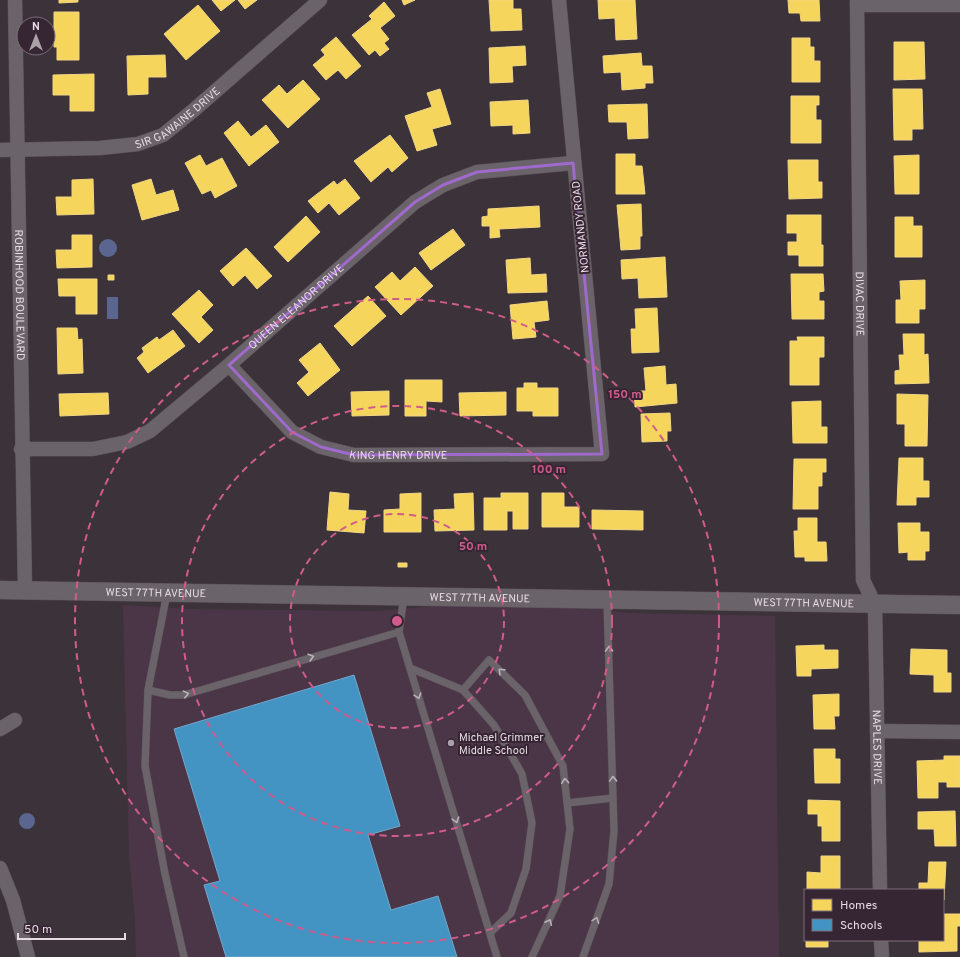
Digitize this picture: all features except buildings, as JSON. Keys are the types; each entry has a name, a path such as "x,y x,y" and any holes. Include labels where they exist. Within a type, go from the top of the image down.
{"street":[{"name":"ROBINHOOD BOULEVARD","path":"15,0 21,450 25,590"},
{"name":"SIR GAWAINE DRIVE","path":"0,150 100,148 138,144 162,134 195,109 320,0"},
{"name":"NORMANDY ROAD","path":"559,0 573,163 602,454"},
{"path":"857,2 960,5"},
{"name":"DIVAC DRIVE","path":"857,2 863,580 875,605"},
{"name":"QUEEN ELEANOR DRIVE","path":"21,450 93,448 127,442 150,431 229,365 415,202 443,185 477,172 573,163"},
{"name":"KING HENRY DRIVE","path":"229,365 292,432 322,447 354,455 602,454"},
{"name":"WEST 77TH AVENUE","path":"0,590 875,605 960,605"},
{"name":"NAPLES DRIVE","path":"875,605 880,889"},
{"path":"0,729 14,720"},
{"path":"877,731 960,732"},
{"path":"0,868 13,900 28,957"},
{"path":"881,941 882,957"}],"lane":[{"path":"167,592 148,690 146,766 165,874 184,957"},
{"path":"404,596 399,632 497,957"},
{"path":"583,957 609,884 614,831 608,600"},
{"path":"148,690 170,695 184,695 399,632"},
{"path":"463,690 489,660 525,695 563,766 570,830 560,896 532,957"},
{"path":"410,668 463,690 494,724 522,774 532,823 526,869 511,914 490,933"},
{"path":"567,802 613,798"}],"highlighted area":[{"path":"573,163 602,454 354,455 321,447 292,432 229,365 415,202 443,185 477,172"}],"shaded area":[{"name":"Michael Grimmer Middle School","path":"123,605 190,609 374,611 453,605 576,606 630,613 775,616 779,957 136,957 135,919 129,855"}],"water":[{"path":"108,239 114,242 117,248 114,254 108,257 102,254 99,248 102,242"},
{"path":"107,297 118,297 118,319 107,319"},
{"path":"27,813 34,818 35,821 30,828 27,829 20,824 19,821 24,814"}],"place":[{"name":"Michael Grimmer Middle School","path":"451,743"}]}
